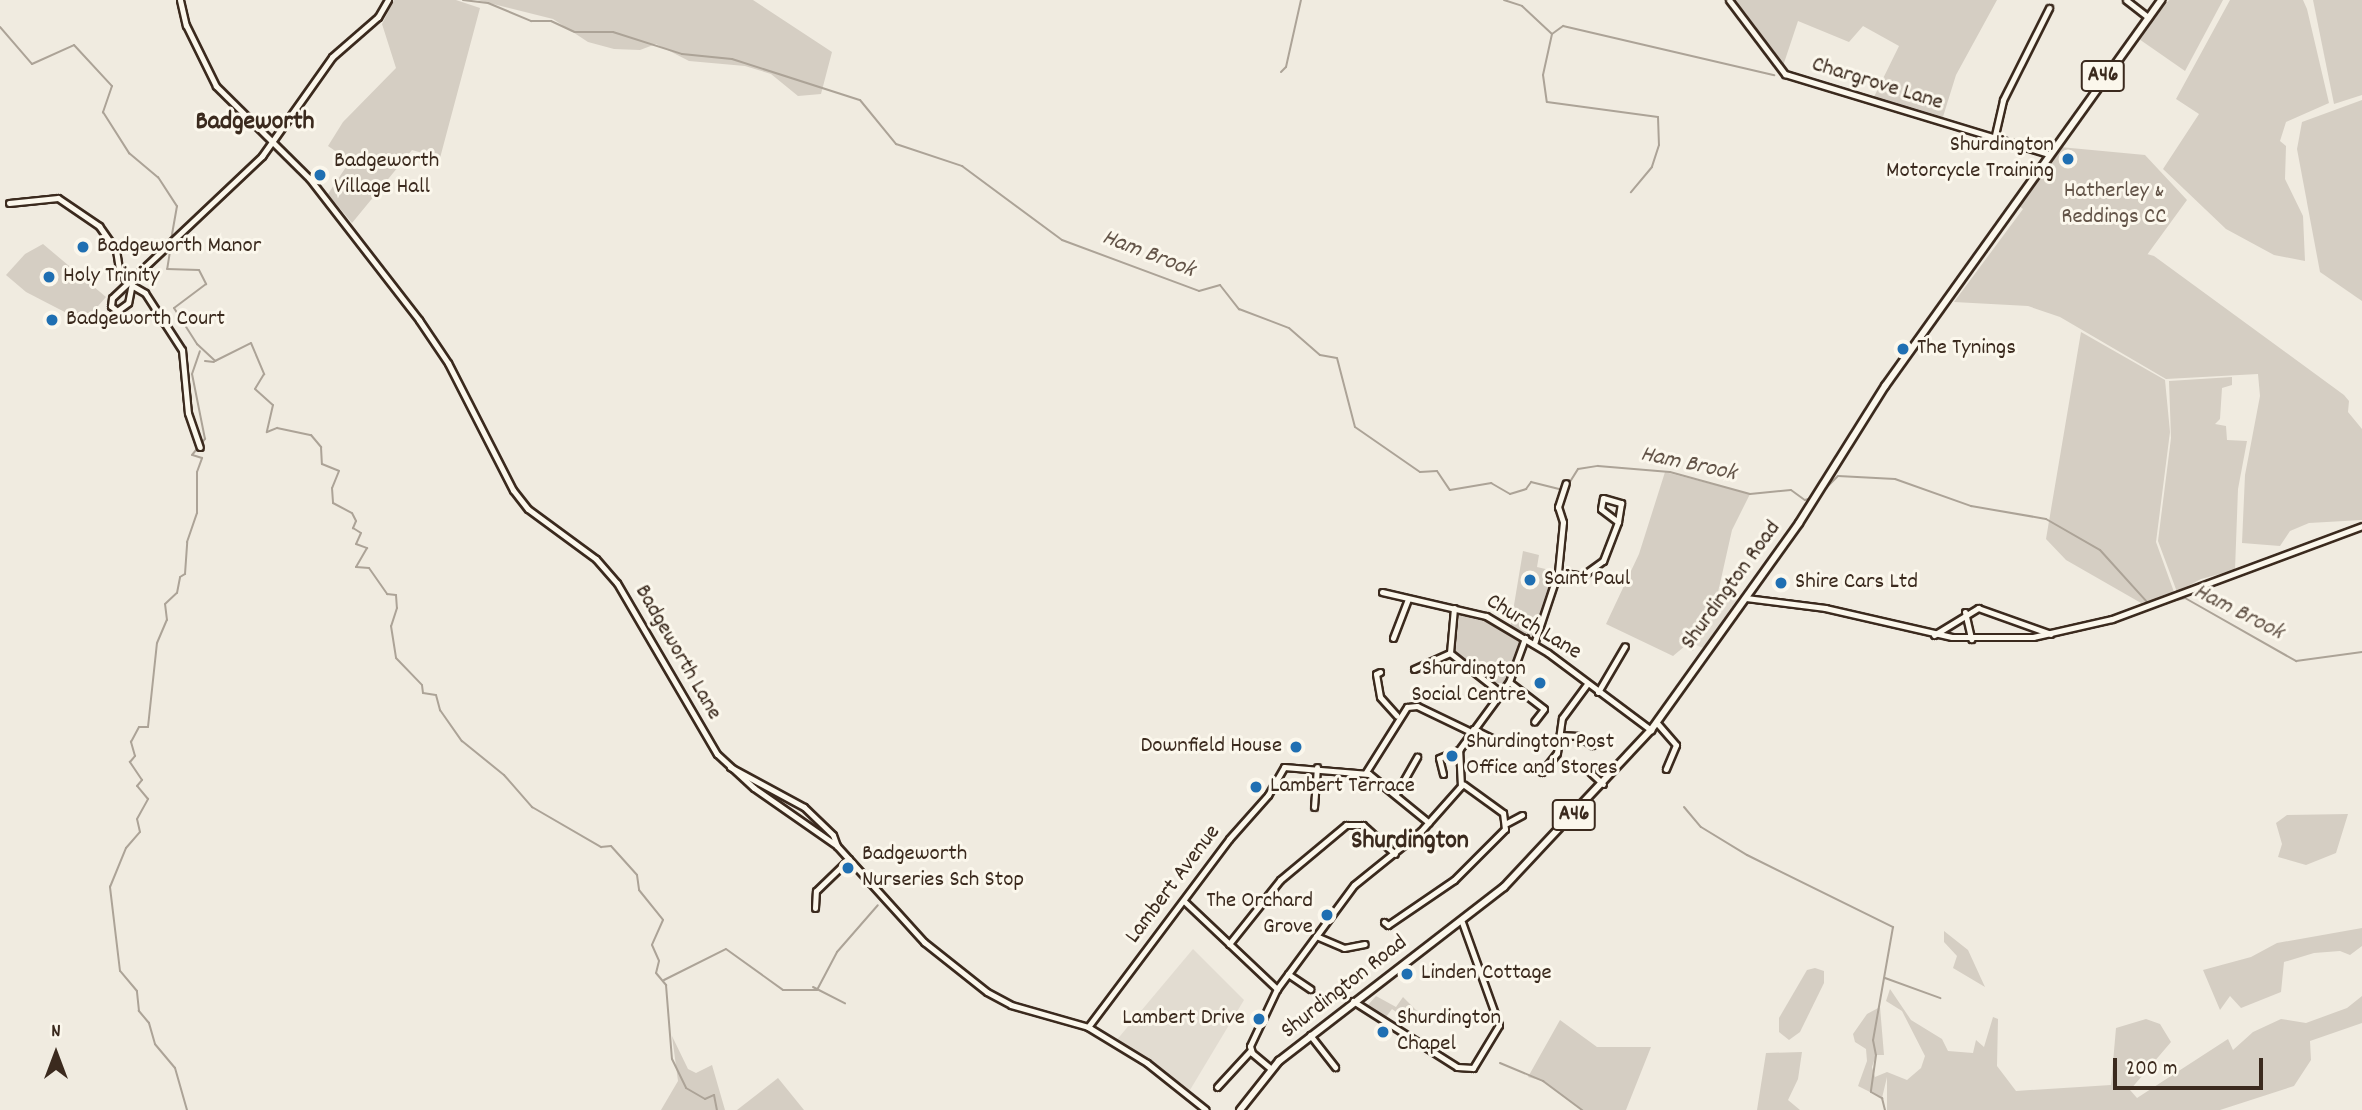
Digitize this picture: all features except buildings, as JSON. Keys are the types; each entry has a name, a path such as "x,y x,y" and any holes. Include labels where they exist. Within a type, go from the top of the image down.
{"main road":[{"name":"Shurdington Road","path":"1240,1110 1270,1069 1310,1035 1462,922 1504,887 1604,784 1657,723 1799,523 1860,422 2161,0"}],"street":[{"name":"Badgeworth Lane","path":"180,0 203,66 224,97 309,178 419,320 448,363 513,490 528,509 596,559 617,583 707,741 730,767 836,846 925,942 987,992 1011,1005 1088,1027 1147,1063 1206,1110"},
{"path":"131,282 128,303 117,311 111,306 112,298 229,190 272,142 332,57 378,17 388,0"},
{"name":"Chargrove Lane","path":"1729,0 1785,74 1874,104 1995,135 2048,155"},
{"path":"2126,0 2148,17"},
{"path":"1995,135 2003,100 2049,8"},
{"path":"9,203 58,198 100,226 116,250 119,270 145,293 180,344 188,413 198,442"},
{"path":"1534,644 1558,572 1563,522 1558,507 1566,483"},
{"path":"1558,572 1578,577 1595,570 1603,561 1618,522 1621,503 1604,497 1601,509 1618,522"},
{"path":"1746,598 1825,608 1934,635 1971,639 2051,635 2135,612 2362,526"},
{"name":"Church Lane","path":"1382,592 1486,616 1534,644 1651,730"},
{"path":"1392,639 1408,599"},
{"path":"1450,653 1454,608"},
{"path":"1934,635 1965,612 1986,609 2051,635"},
{"path":"1965,612 1971,639"},
{"path":"1443,774 1439,758 1459,750 1502,692 1509,682 1525,638"},
{"path":"1598,692 1625,646"},
{"path":"1414,669 1450,653"},
{"path":"1450,653 1502,692"},
{"path":"1375,673 1380,697 1397,716"},
{"path":"1509,682 1544,709 1534,722"},
{"path":"1548,777 1539,770 1557,754 1565,712 1587,684"},
{"path":"1366,772 1397,716 1407,706 1417,706 1496,740"},
{"path":"1657,723 1676,745 1666,769"},
{"path":"1560,735 1579,736 1592,745"},
{"path":"1217,1087 1251,1050 1277,989 1354,885 1395,854 1429,823 1463,784 1459,750"},
{"path":"1396,794 1417,757"},
{"name":"Lambert Avenue","path":"1088,1027 1185,902 1229,839 1268,795 1277,774 1288,766 1317,767"},
{"path":"730,767 804,807 833,835 836,846"},
{"path":"1314,807 1317,767 1366,772 1429,823"},
{"path":"1589,771 1604,784"},
{"path":"1463,784 1501,811 1507,823"},
{"path":"1388,925 1469,868 1507,823 1522,815"},
{"path":"1229,944 1280,880 1355,823 1395,854"},
{"path":"815,908 816,891 849,859"},
{"path":"1185,902 1277,989"},
{"path":"1353,1001 1457,1067 1473,1068 1499,1026 1462,922"},
{"path":"1316,936 1344,948 1365,944"},
{"path":"1288,974 1310,989"},
{"path":"1310,1035 1335,1067"},
{"path":"1251,1050 1270,1069"}],"shaded area":[{"path":"1719,588 1738,598 1703,648 1696,645"},
{"path":"1193,949 1244,1000 1187,1095 1115,1042"}],"green space":[{"path":"394,0 456,0 480,8 440,158 412,150 352,223 328,194 350,161 328,146 343,122 396,68 382,24"},
{"path":"477,0 753,0 832,52 821,94 798,96 771,74 745,66 689,61 656,44 640,50 614,49 588,42 553,19"},
{"path":"1734,0 1997,0 1956,75 1942,120 1872,101 1899,46 1863,26 1849,42 1798,21 1783,66"},
{"path":"2169,0 2223,0 2185,71 2139,39"},
{"path":"2230,0 2303,0 2307,9 2329,103 2286,122 2280,141 2286,146 2285,179 2303,216 2305,261 2274,255 2226,229 2163,169 2199,114 2176,99"},
{"path":"2313,0 2362,0 2362,95 2334,104"},
{"path":"2362,100 2362,301 2320,272 2297,149 2302,122"},
{"name":"Hatherley & Reddings CC","path":"2060,147 2145,155 2187,200 2148,254 2349,401 2348,412 2362,429 2362,520 2309,523 2290,531 2280,546 2242,543 2245,475 2260,396 2258,374 2166,379 2060,317 2028,306 1954,302 2023,209 2016,204"},
{"path":"43,244 106,297 84,322 26,292 6,275 25,254"},
{"path":"2081,332 2165,380 2170,432 2156,542 2174,592 2141,603 2066,560 2046,539"},
{"path":"2232,377 2232,385 2222,388 2220,419 2215,424 2226,426 2227,440 2247,441 2238,489 2235,570 2201,579 2177,592 2158,541 2171,438 2169,381"},
{"path":"1665,472 1750,494 1732,530 1719,588 1701,636 1693,651 1685,646 1673,656 1606,624 1639,554"},
{"path":"1523,551 1539,555 1537,567 1558,572 1534,644 1525,638 1509,682 1491,684 1453,655 1449,635 1454,608 1467,609 1510,629"},
{"path":"2348,814 2336,853 2306,865 2278,857 2282,844 2276,823 2287,815"},
{"path":"2362,928 2362,946 2350,955 2340,951 2314,953 2284,962 2281,992 2241,1008 2230,996 2220,1010 2203,970 2251,957 2277,943"},
{"path":"1944,931 1968,950 1985,987 1953,968 1957,956 1944,942"},
{"path":"1815,968 1824,971 1824,983 1800,1032 1789,1040 1779,1032 1779,1018 1807,970"},
{"path":"1890,989 1911,1020 1942,1039 1948,1051 1973,1053 1976,1040 1984,1047 1993,1017 1998,1019 1997,1066 2016,1091 2111,1085 2116,1028 2146,1019 2160,1024 2171,1042 2130,1090 2137,1098 2228,1039 2233,1050 2253,1032 2281,1019 2306,1023 2347,1008 2362,996 2362,1023 2310,1041 2311,1060 2294,1086 2220,1110 1887,1110 1887,1077 1882,1098 1858,1086 1867,1061 1866,1049 1855,1042 1853,1034 1867,1014 1880,1007 1884,1055 1876,1055 1872,1067 1875,1077 1887,1072 1907,1080 1921,1068 1925,1056 1902,1011 1886,1001"},
{"path":"1376,996 1396,1007 1403,997 1418,1012 1410,1022 1392,1009 1386,1017 1368,1005"},
{"path":"1560,1020 1597,1047 1651,1047 1626,1110 1582,1110 1543,1081 1528,1077"},
{"path":"672,1036 688,1069 696,1073 712,1065 725,1110 661,1110 678,1081"},
{"path":"1802,1052 1798,1079 1788,1100 1800,1110 1757,1110 1766,1053"},
{"path":"778,1078 804,1110 737,1110"}],"waterway":[{"name":"Ham Brook","path":"463,0 488,3 531,21 551,21 575,32 613,32 682,54 732,59 860,100 896,144 962,166 1062,240 1199,291 1220,285 1239,309 1289,328 1320,355 1337,358 1355,427 1420,472 1437,471 1450,490 1491,483 1510,494 1526,489 1531,482 1562,490"},
{"path":"1281,72 1286,67 1301,0"},
{"path":"1504,0 1522,6 1552,34 1563,26 1774,75"},
{"path":"0,27 32,64 74,45 112,86 103,112 129,153 158,177 177,206 171,240"},
{"path":"1552,34 1543,75 1547,102 1658,117 1659,145 1652,167 1631,192"},
{"path":"171,245 167,269 199,270 206,284 174,308 197,344 215,361 251,343 264,374 255,389 273,405 267,432 277,428 311,435 321,447 322,464 339,471 332,488 333,503 352,513 356,521 353,528 361,533 356,544 367,548 356,567 369,568 387,594 396,595 397,608 391,626 396,658 422,685 423,693 436,695 440,710 462,741 504,775 532,807 601,847 611,846 637,875 639,890 663,920 652,945 659,961 656,973 666,985 672,1059 686,1088 705,1099 714,1095 717,1110"},
{"path":"187,1110 175,1068 155,1044 149,1023 139,1011 137,991 120,971 110,887 126,848 140,832 137,819 148,799 137,786 142,780 130,762 135,756 131,742 139,727 148,727 157,643 167,620 165,604 177,593 180,577 185,574 187,542 197,513 197,472 202,458 192,455 205,439 192,374 200,351"},
{"path":"205,361 214,362"},
{"name":"Ham Brook","path":"1568,485 1578,469 1598,466 1670,472 1750,494 1791,490 1805,500 1812,498"},
{"name":"Ham Brook","path":"1820,494 1838,476 1895,479 1971,506 2046,519 2100,550 2147,602"},
{"name":"Ham Brook","path":"2151,606 2185,598 2296,661 2362,652"},
{"path":"1684,807 1701,827 1747,855 1893,927 1873,1040 1876,1055 1871,1092 1882,1098 1885,1110"},
{"path":"664,980 726,949 783,990 817,990 837,952 878,905"},
{"path":"1885,978 1940,998"},
{"path":"813,987 845,1003"},
{"path":"1500,1063 1543,1081 1582,1110"}],"place":[{"name":"Shurdington Motorcycle Training","path":"2068,159"},
{"name":"Badgeworth Village Hall","path":"320,175"},
{"name":"Badgeworth Manor","path":"83,247"},
{"name":"Holy Trinity","path":"49,277"},
{"name":"Badgeworth Court","path":"52,320"},
{"name":"The Tynings","path":"1903,349"},
{"name":"Saint Paul","path":"1530,580"},
{"name":"Shire Cars Ltd","path":"1781,583"},
{"name":"Shurdington Social Centre","path":"1540,683"},
{"name":"Downfield House","path":"1296,747"},
{"name":"Shurdington Post Office and Stores","path":"1452,756"},
{"name":"Lambert Terrace","path":"1256,787"},
{"name":"Badgeworth Nurseries Sch Stop","path":"848,868"},
{"name":"The Orchard Grove","path":"1327,915"},
{"name":"Linden Cottage","path":"1407,974"},
{"name":"Lambert Drive","path":"1259,1019"},
{"name":"Shurdington Chapel","path":"1383,1032"}],"district":[{"name":"Badgeworth","path":"255,123"},
{"name":"Shurdington","path":"1410,842"}]}
